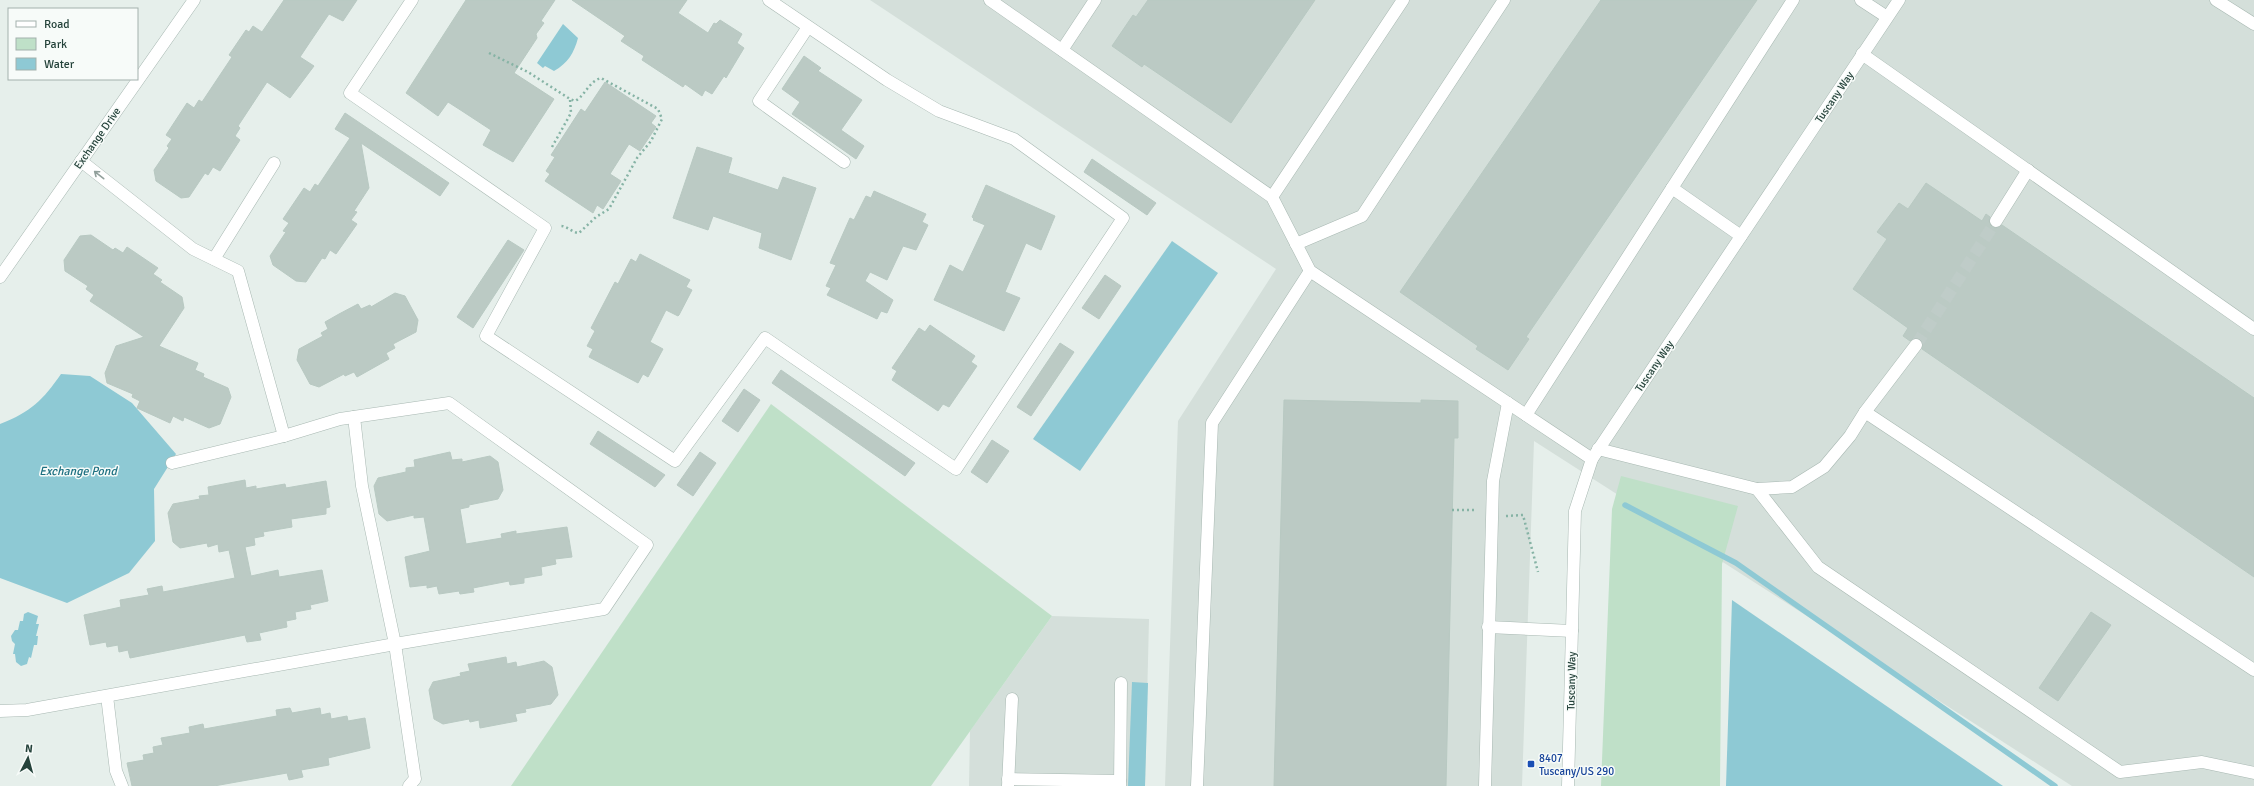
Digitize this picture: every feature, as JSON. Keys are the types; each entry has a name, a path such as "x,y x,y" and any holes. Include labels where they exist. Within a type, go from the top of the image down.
{"street":[{"name":"Exchange Drive","path":"138,80 194,0"},
{"path":"412,0 350,93 545,228 486,336 674,461 765,338 956,469 1123,218 1014,139 939,111 808,27 769,0"},
{"path":"1062,50 1096,0"},
{"path":"1272,197 1403,0"},
{"path":"1296,244 1362,216 1504,0"},
{"path":"1526,415 1793,0"},
{"path":"1861,0 1887,17"},
{"name":"Tuscany Way","path":"1568,786 1575,511 1595,454 1899,0"},
{"path":"2216,0 2254,24"},
{"path":"997,2 1062,50 1272,197 1310,271 1526,415 1595,454 1757,489 1792,487 1824,467 1850,436 1865,412 1916,345"},
{"path":"808,27 759,101 844,162"},
{"path":"1862,54 2254,329"},
{"name":"Exchange Drive","path":"0,277 138,80"},
{"path":"81,161 193,249 238,271 284,436"},
{"path":"214,259 274,163"},
{"path":"1996,221 2028,170"},
{"path":"1672,188 1741,236"},
{"path":"1196,786 1212,423 1310,271"},
{"path":"0,711 27,710 395,644 604,609 647,545 449,403 340,419 284,436 172,463"},
{"path":"1485,786 1493,480 1508,403"},
{"path":"1865,412 2254,670"},
{"path":"354,416 362,486 395,644 415,778 408,786"},
{"path":"1757,489 1818,567 2120,772 2202,762 2254,773"},
{"path":"1488,627 1572,631"},
{"path":"1012,699 1008,782 1120,784 1121,683"},
{"path":"107,696 116,771 122,786"}],"path":[{"path":"489,53 528,72 575,101 581,98 590,84 601,78 658,109 662,119 651,141 637,158 609,209 596,217 579,233 575,233 563,226 545,228"},
{"path":"552,146 571,113 570,99"},
{"path":"1452,510 1476,510"},
{"path":"1506,516 1523,515 1538,572"}],"shaded area":[{"path":"870,0 2254,0 2254,786 2072,786 1534,441 1522,786 1165,786 1178,421 1276,269"},
{"path":"1052,616 1149,619 1145,786 969,786 970,731"}],"green space":[{"path":"771,404 1052,616 931,786 511,786"},
{"path":"1621,476 1738,506 1722,564 1720,786 1601,786 1612,509"}],"water":[{"path":"563,24 578,38 575,48 567,61 559,68 554,71 545,66 543,68 537,63"},
{"path":"1172,241 1218,273 1080,471 1033,439"},
{"name":"Exchange Pond","path":"61,374 90,376 132,403 176,454 154,489 155,541 129,573 67,603 0,578 0,424 28,410 42,398"},
{"path":"1732,600 2003,786 1726,786"},
{"path":"28,612 38,616 36,624 39,624 36,636 38,636 37,645 34,645 31,658 29,657 27,664 21,666 16,662 15,654 13,654 15,644 12,641 11,636 15,630 18,630 20,621 23,621 24,614"},
{"path":"1132,682 1148,683 1145,786 1128,786"}],"building":[{"path":"284,0 357,0 343,21 329,14 300,57 314,66 290,98 267,82 238,126 240,128 235,136 240,140 220,171 213,167 208,175 205,173 189,197 181,198 156,181 154,170 169,148 167,146 172,139 166,135 187,103 194,108 199,100 202,102 232,57 229,55 246,30 249,32 253,26 262,32"},
{"path":"466,0 555,0 541,21 544,23 536,34 537,38 514,73 554,99 513,162 483,145 491,130 462,111 448,102 438,116 406,93"},
{"path":"572,0 687,0 678,13 708,33 714,23 716,24 720,20 742,34 737,43 744,48 726,78 724,76 712,94 705,90 702,96 685,84 683,87 642,60 644,56 621,41 625,36"},
{"path":"1148,0 1315,0 1231,123 1144,64 1142,67 1112,46 1133,15 1136,17"},
{"path":"1601,0 1757,0 1526,337 1529,339 1508,370 1476,349 1478,346 1400,292"},
{"path":"804,56 821,68 818,71 862,100 841,130 864,146 856,159 792,114 800,102 782,89"},
{"path":"605,82 656,116 651,123 656,127 640,151 629,144 610,174 621,181 603,209 597,205 593,213 545,181 550,174 546,171 555,157 551,155 581,109 585,112"},
{"path":"345,113 449,183 440,196 361,143 369,188 354,211 357,212 351,220 357,224 336,254 330,250 325,259 322,258 306,282 296,281 273,265 270,256 286,232 283,231 289,223 283,219 304,188 310,192 315,184 318,186 350,138 335,129"},
{"path":"697,147 732,158 728,173 778,190 783,177 816,188 791,260 759,248 762,233 713,216 708,230 673,218"},
{"path":"1092,159 1156,203 1147,215 1084,172"},
{"path":"1926,183 1982,221 1986,214 1990,217 1989,221 1992,227 1996,228 2002,225 2254,398 2254,577 1922,349 1923,342 1920,339 1913,338 1910,341 1903,336 1908,328 1853,289 1887,239 1877,232 1899,203 1908,209"},
{"path":"986,185 1055,216 1041,250 1026,243 1005,292 1020,298 1004,331 934,300 950,265 963,272 985,225 973,220 974,219 972,217"},
{"path":"874,191 926,214 922,222 928,225 916,250 903,246 887,280 870,272 865,281 893,300 887,313 881,311 877,319 827,295 831,288 826,286 836,265 830,263 850,218 854,220 866,196 871,198"},
{"path":"91,235 113,250 115,248 123,253 127,247 158,268 153,274 162,280 160,282 182,297 184,308 159,346 198,363 195,370 204,374 203,377 228,388 231,397 220,424 209,428 184,417 183,421 173,416 170,423 137,408 140,401 132,397 133,394 107,383 105,373 116,346 144,337 90,301 94,295 86,289 88,286 65,271 64,260 80,236"},
{"path":"508,240 524,250 473,328 457,317"},
{"path":"640,254 690,280 686,287 692,290 678,316 666,310 650,342 663,349 648,377 643,374 638,383 589,357 593,349 587,346 595,331 591,328 615,282 618,284 631,259 636,262"},
{"path":"1105,275 1121,286 1099,319 1082,308"},
{"path":"395,293 405,296 418,320 416,332 393,344 395,348 386,353 389,359 357,377 354,372 345,376 344,374 319,387 310,384 297,360 299,349 323,336 321,333 328,329 325,322 358,304 361,309 370,305 371,307"},
{"path":"930,325 975,356 971,362 977,366 949,407 943,404 938,411 892,380 897,371 892,368 919,328 925,332"},
{"path":"1060,343 1074,352 1031,416 1017,407"},
{"path":"781,370 915,463 905,476 772,383"},
{"path":"744,389 760,400 738,432 722,421"},
{"path":"1284,400 1421,403 1421,400 1458,401 1458,438 1454,438 1446,786 1274,786"},
{"path":"598,431 665,475 655,487 590,444"},
{"path":"992,440 1009,451 987,483 971,472"},
{"path":"450,452 452,460 462,459 462,462 490,456 498,462 503,490 498,499 469,505 469,507 460,509 466,544 502,538 501,534 516,531 516,534 567,527 572,557 555,559 556,564 541,567 542,575 524,578 524,583 510,585 509,581 473,588 474,592 460,594 459,591 439,594 437,586 427,588 427,585 410,587 405,557 430,551 424,517 414,518 414,515 387,521 379,514 374,486 378,478 406,472 406,468 415,467 414,460"},
{"path":"700,452 716,463 693,496 677,485"},
{"path":"245,480 246,488 256,486 256,489 285,484 286,488 326,481 330,507 326,508 326,514 291,519 292,527 263,532 264,536 254,538 255,545 245,547 251,576 278,570 279,577 322,570 328,601 310,605 311,609 295,612 296,619 286,621 287,627 259,633 261,640 247,642 245,635 130,658 128,650 119,652 118,645 107,647 106,642 90,645 84,615 121,607 120,600 149,595 147,589 162,586 163,592 235,578 229,550 219,552 218,544 208,547 207,543 180,548 173,542 168,513 173,504 200,499 199,496 209,495 208,487"},
{"path":"2091,612 2111,625 2058,701 2039,688"},
{"path":"506,657 507,664 516,662 517,667 544,661 552,667 558,695 551,704 525,709 526,712 515,714 517,721 480,728 479,720 470,722 469,719 443,724 434,719 429,690 433,682 461,676 460,673 470,671 468,664"},
{"path":"290,708 292,713 320,708 321,715 330,713 331,719 347,716 348,721 365,718 370,748 328,758 329,765 301,770 303,777 289,780 287,773 214,786 132,786 127,763 144,760 143,755 154,753 153,747 163,745 161,738 190,733 189,727 203,724 204,729 277,716 276,710"}],"waterway":[{"path":"1625,505 1736,563 2055,786"}],"tunnel":[{"path":"1916,345 1996,221"}],"place":[{"name":"8407 Tuscany/US 290","path":"1531,764"}]}
